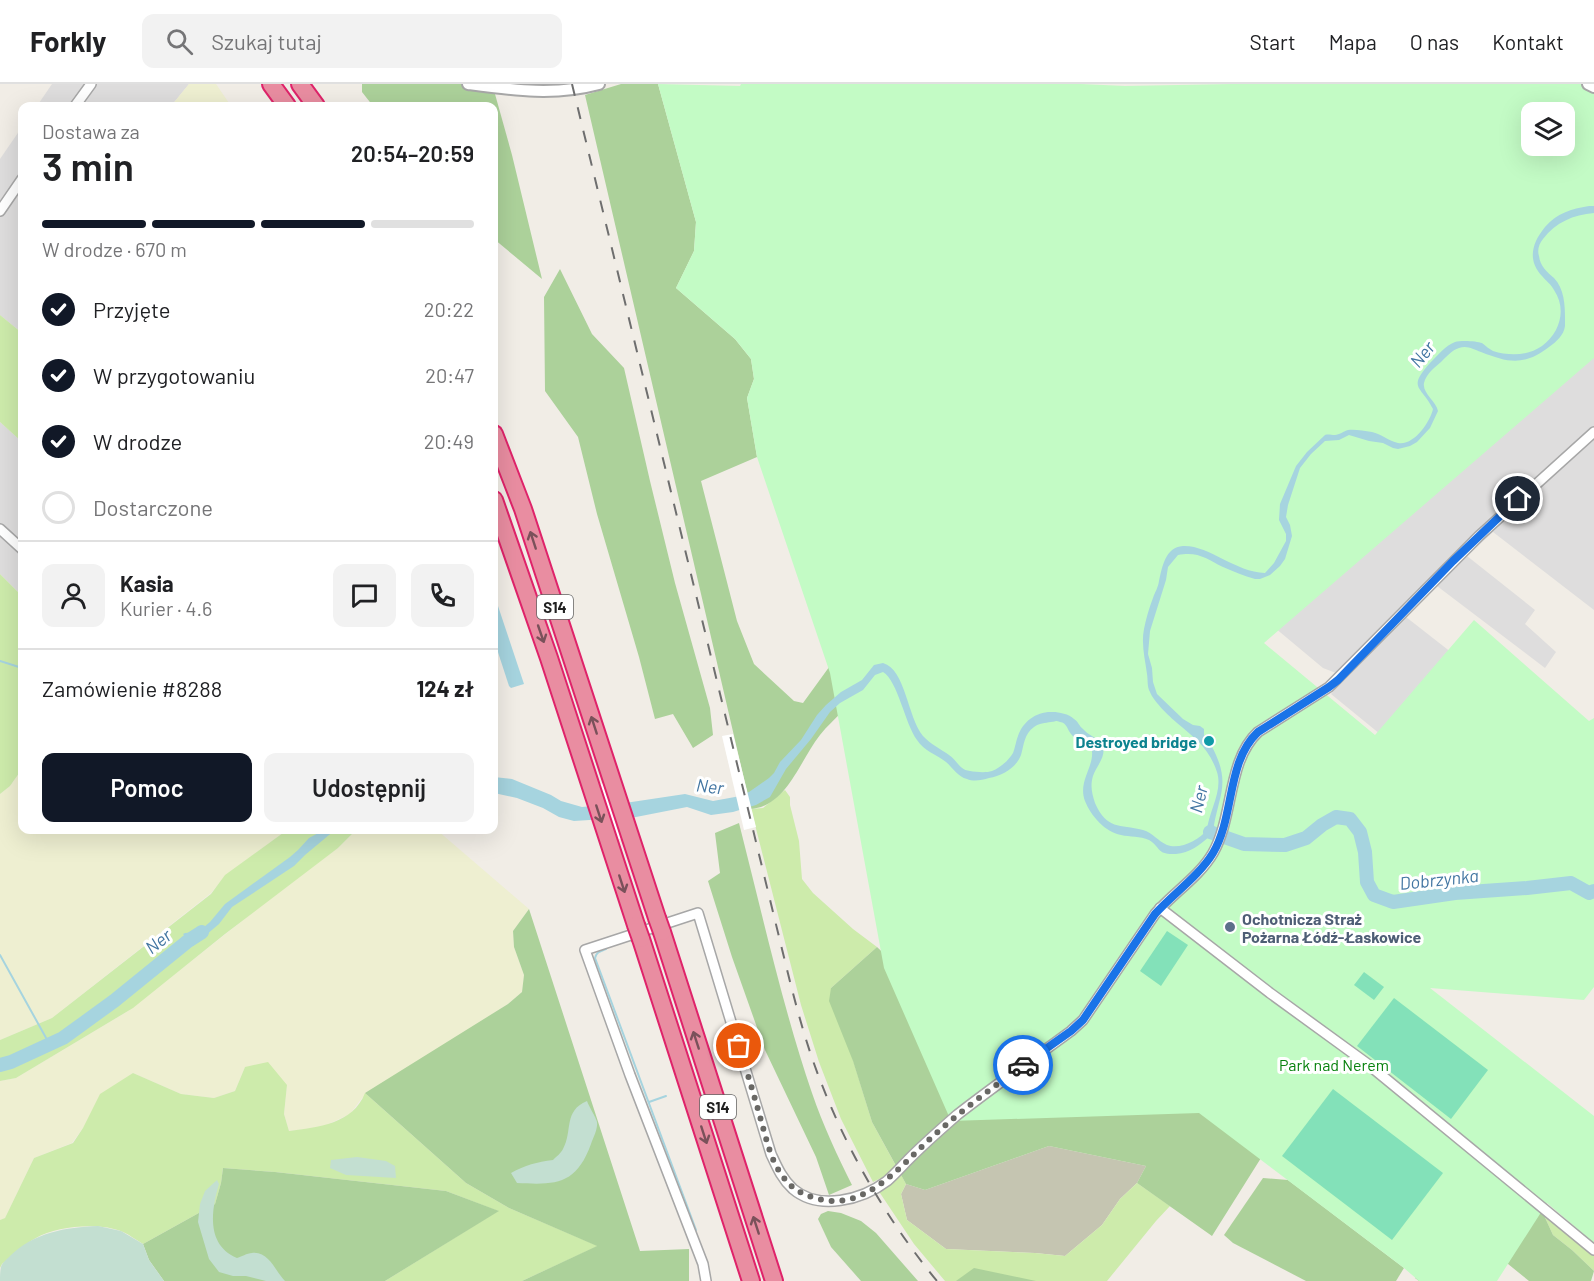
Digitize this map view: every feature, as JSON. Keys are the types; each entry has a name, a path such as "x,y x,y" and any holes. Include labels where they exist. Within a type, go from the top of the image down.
{"highway":[{"path":"271,84 284,102"},
{"path":"300,84 313,102"},
{"name":"S14","path":"498,444 523,509 774,1281"},
{"name":"S14","path":"498,511 591,785 751,1281"}],"street":[{"path":"78,102 91,84"},
{"path":"468,84 546,92 577,90 599,84"},
{"path":"1588,84 1594,87"},
{"path":"0,211 18,185"},
{"path":"706,1281 704,1264 630,1075 585,950 698,913 771,1154 781,1174 792,1188 802,1194 828,1202 869,1191 887,1180 939,1130 989,1090 1083,1020 1160,908 1200,869 1215,848 1224,827 1243,751 1253,737 1338,680 1479,536 1594,432"},
{"path":"0,528 18,545"},
{"path":"1160,908 1270,993 1369,1065 1594,1250"}],"shaded area":[{"path":"52,84 189,84 174,102 40,102"},
{"path":"189,84 216,84 228,102 174,102"},
{"path":"18,133 18,330 0,315 0,159"},
{"path":"1594,243 1594,610 1493,532 1467,556 1535,610 1525,624 1556,652 1545,668 1437,586 1406,617 1493,685 1391,743 1331,694 1343,680 1336,673 1323,668 1220,582"},
{"path":"0,422 18,438 18,592 0,574"},
{"path":"18,775 18,834 282,834 226,875 211,893 52,1018 0,1040 0,794 10,786"},
{"path":"352,834 442,834 529,909 513,931 514,947 524,975 522,992 508,1004 362,1098 350,1114 322,1127 289,1131 284,1114 287,1085 245,1067 235,1091 214,1098 181,1094 133,1073 72,1143 34,1158 5,1218 0,1220 0,1081 16,1078 128,1011 338,848"},
{"path":"587,1101 597,1122 597,1128 579,1168 563,1180 543,1184 517,1183 511,1173 531,1164 553,1160 561,1152 566,1142 571,1116 579,1105"},
{"path":"1049,1146 1146,1166 1137,1183 1120,1199 1102,1225 1065,1256 946,1249 907,1220 901,1194 906,1184 925,1190"},
{"path":"357,1157 386,1161 395,1166 396,1178 346,1175 330,1168 331,1160"},
{"path":"217,1180 219,1184 214,1205 213,1226 220,1245 237,1258 250,1253 263,1255 285,1281 266,1281 219,1272 209,1259 198,1222 200,1204 205,1191"},
{"path":"98,1226 121,1231 143,1244 149,1260 164,1281 0,1281 2,1264 29,1242 62,1230"}],"green space":[{"path":"362,84 486,84 495,94 497,102 370,102 362,92"},
{"path":"621,84 658,84 696,222 694,251 676,288 735,339 751,359 754,379 747,398 757,457 701,481 737,621 754,664 794,701 803,703 840,652 843,711 820,735 783,791 774,800 751,809 585,95"},
{"name":"Park nad Nerem","path":"658,84 740,86 741,84 1081,84 1125,86 1594,84 1594,358 1264,643 1375,735 1474,620 1589,721 1594,718 1594,987 1584,1000 1430,988 1594,1116 1594,1243 1547,1203 1497,1281 1419,1281 1199,1113 951,1121 884,968 830,673 757,457 747,398 754,379 751,359 735,339 676,288 694,251 696,222"},
{"path":"498,105 512,155 542,279 498,242"},
{"path":"560,269 592,334 624,368 675,583 710,708 713,735 693,748 673,714 655,719 597,514 578,437 545,391 544,297"},
{"path":"0,315 18,330 18,438 0,422"},
{"path":"0,574 18,592 18,775 10,786 0,794"},
{"path":"785,790 790,797 799,841 802,879 813,893 877,947 831,988 872,1122 896,1166 883,1180 881,1178 873,1182 841,1119 819,1062 801,1005 751,809 763,808"},
{"path":"739,823 801,1060 821,1117 852,1185 829,1195 816,1157 765,1050 708,881 720,873 715,833"},
{"path":"281,834 352,834 338,848 133,1008 16,1078 0,1081 0,1040 52,1018 211,894 225,875"},
{"path":"529,909 640,1251 689,1249 689,1281 522,1281 597,1246 509,1208 466,1183 365,1093 508,1004 522,992 524,975 514,947 513,931"},
{"path":"1167,931 1188,945 1161,986 1140,971"},
{"path":"877,947 934,1001 1131,977 1261,1158 1212,1236 1137,1183 1146,1166 1049,1146 925,1190 906,1184 872,1122 853,1061 829,1001 831,988"},
{"path":"1364,972 1384,987 1374,1000 1354,985"},
{"path":"1394,998 1488,1070 1451,1119 1357,1046"},
{"path":"268,1062 287,1085 284,1114 289,1131 311,1128 343,1118 352,1111 365,1093 466,1183 509,1208 598,1246 522,1281 385,1281 498,1211 446,1191 223,1168 215,1204 143,1244 126,1233 114,1229 91,1226 67,1228 45,1234 32,1241 0,1268 0,1220 5,1218 34,1158 73,1143 100,1094 133,1073 181,1094 214,1098 235,1091 245,1067"},
{"path":"1333,1089 1443,1173 1392,1240 1282,1156"},
{"path":"223,1168 446,1191 499,1211 385,1281 164,1281 149,1260 143,1244 215,1204"},
{"path":"900,1173 906,1184 901,1194 907,1220 946,1249 1065,1256 1102,1225 1120,1199 1137,1183 1170,1206 1107,1281 945,1281 914,1244 878,1190"},
{"path":"1263,1178 1288,1180 1404,1268 1396,1281 1306,1281 1233,1243 1224,1235"},
{"path":"828,1211 841,1213 861,1221 876,1233 918,1281 861,1281 831,1247 818,1219 821,1214"},
{"path":"1542,1211 1594,1256 1594,1271 1553,1235"},
{"path":"1542,1211 1553,1235 1594,1271 1591,1281 1529,1281 1497,1255 1419,1281 1415,1278 1429,1258"},
{"path":"974,1268 1036,1281 956,1281"}],"water":[{"path":"1594,206 1594,213 1572,218 1559,224 1548,233 1539,247 1538,254 1544,269 1558,283 1564,301 1565,326 1554,343 1532,357 1516,361 1500,359 1467,347 1452,352 1431,371 1425,380 1425,390 1438,411 1430,428 1410,446 1398,449 1349,435 1339,440 1325,441 1300,468 1286,517 1292,536 1285,559 1270,575 1255,579 1202,556 1191,554 1178,555 1168,567 1150,631 1148,654 1153,682 1157,694 1183,719 1204,729 1204,735 1216,755 1222,774 1214,825 1215,832 1220,834 1217,839 1209,837 1190,850 1170,854 1162,852 1149,840 1109,831 1091,812 1083,793 1091,760 1091,746 1075,738 1066,725 1058,721 1040,724 1031,730 1026,736 1019,760 1008,771 981,780 964,778 920,744 913,733 893,684 883,672 875,675 863,690 840,703 830,712 786,769 770,797 756,805 733,812 711,815 687,807 636,817 574,821 559,817 517,798 498,794 498,777 512,779 561,801 582,807 685,794 713,801 735,797 749,792 769,778 780,762 801,740 826,705 841,692 862,680 874,665 883,663 891,667 902,684 913,717 923,736 952,757 963,769 981,772 995,770 1011,756 1020,731 1031,718 1047,712 1064,714 1075,720 1103,747 1103,756 1093,776 1092,793 1104,818 1114,824 1147,831 1167,845 1178,846 1194,840 1207,830 1217,794 1217,772 1210,756 1201,744 1166,713 1152,696 1148,686 1143,646 1148,613 1168,554 1177,547 1193,547 1254,572 1265,573 1274,563 1286,541 1286,534 1279,520 1280,504 1296,466 1325,435 1337,435 1348,430 1357,430 1375,433 1398,443 1410,441 1425,426 1433,409 1418,387 1419,378 1430,363 1448,346 1458,341 1477,342 1493,351 1512,354 1531,352 1548,341 1560,320 1560,305 1553,288 1534,264 1534,245 1545,227 1554,218 1570,210"},
{"path":"498,606 524,684 511,688 498,652"},
{"path":"316,834 330,834 294,866 232,907 219,924 193,946 183,934 198,932 225,904 290,857 309,838"}],"pier":[{"path":"733,734 756,827 744,830 722,736"},
{"path":"621,779 639,834 600,844 583,788"}],"waterway":[{"path":"0,661 18,667"},
{"name":"Dobrzynka","path":"1210,832 1244,844 1285,845 1306,838 1336,817 1350,819 1360,832 1365,852 1367,882 1374,895 1393,902 1455,893 1571,883 1589,893 1594,891"},
{"name":"Ner","path":"0,1065 63,1038 202,932"},
{"path":"606,949 598,953 595,958 696,1230"},
{"path":"0,955 50,1045"},
{"path":"649,1102 666,1096"}],"railway":[{"path":"572,84 784,959 807,1041 822,1086 864,1174 898,1229 937,1281"}],"way so far":[{"path":"739,1046 771,1154 781,1174 792,1188 802,1194 828,1202 869,1191 884,1182 939,1130 1023,1065"}],"place":[{"name":"Destroyed bridge","path":"1209,741"},
{"name":"Ochotnicza Straż Pożarna Łódź-Łaskowice","path":"1230,927"}],"route":[{"path":"1023,1065 1083,1020 1155,914 1189,881 1213,852 1224,827 1241,757 1250,741 1258,732 1338,680 1453,561 1518,499"}]}
